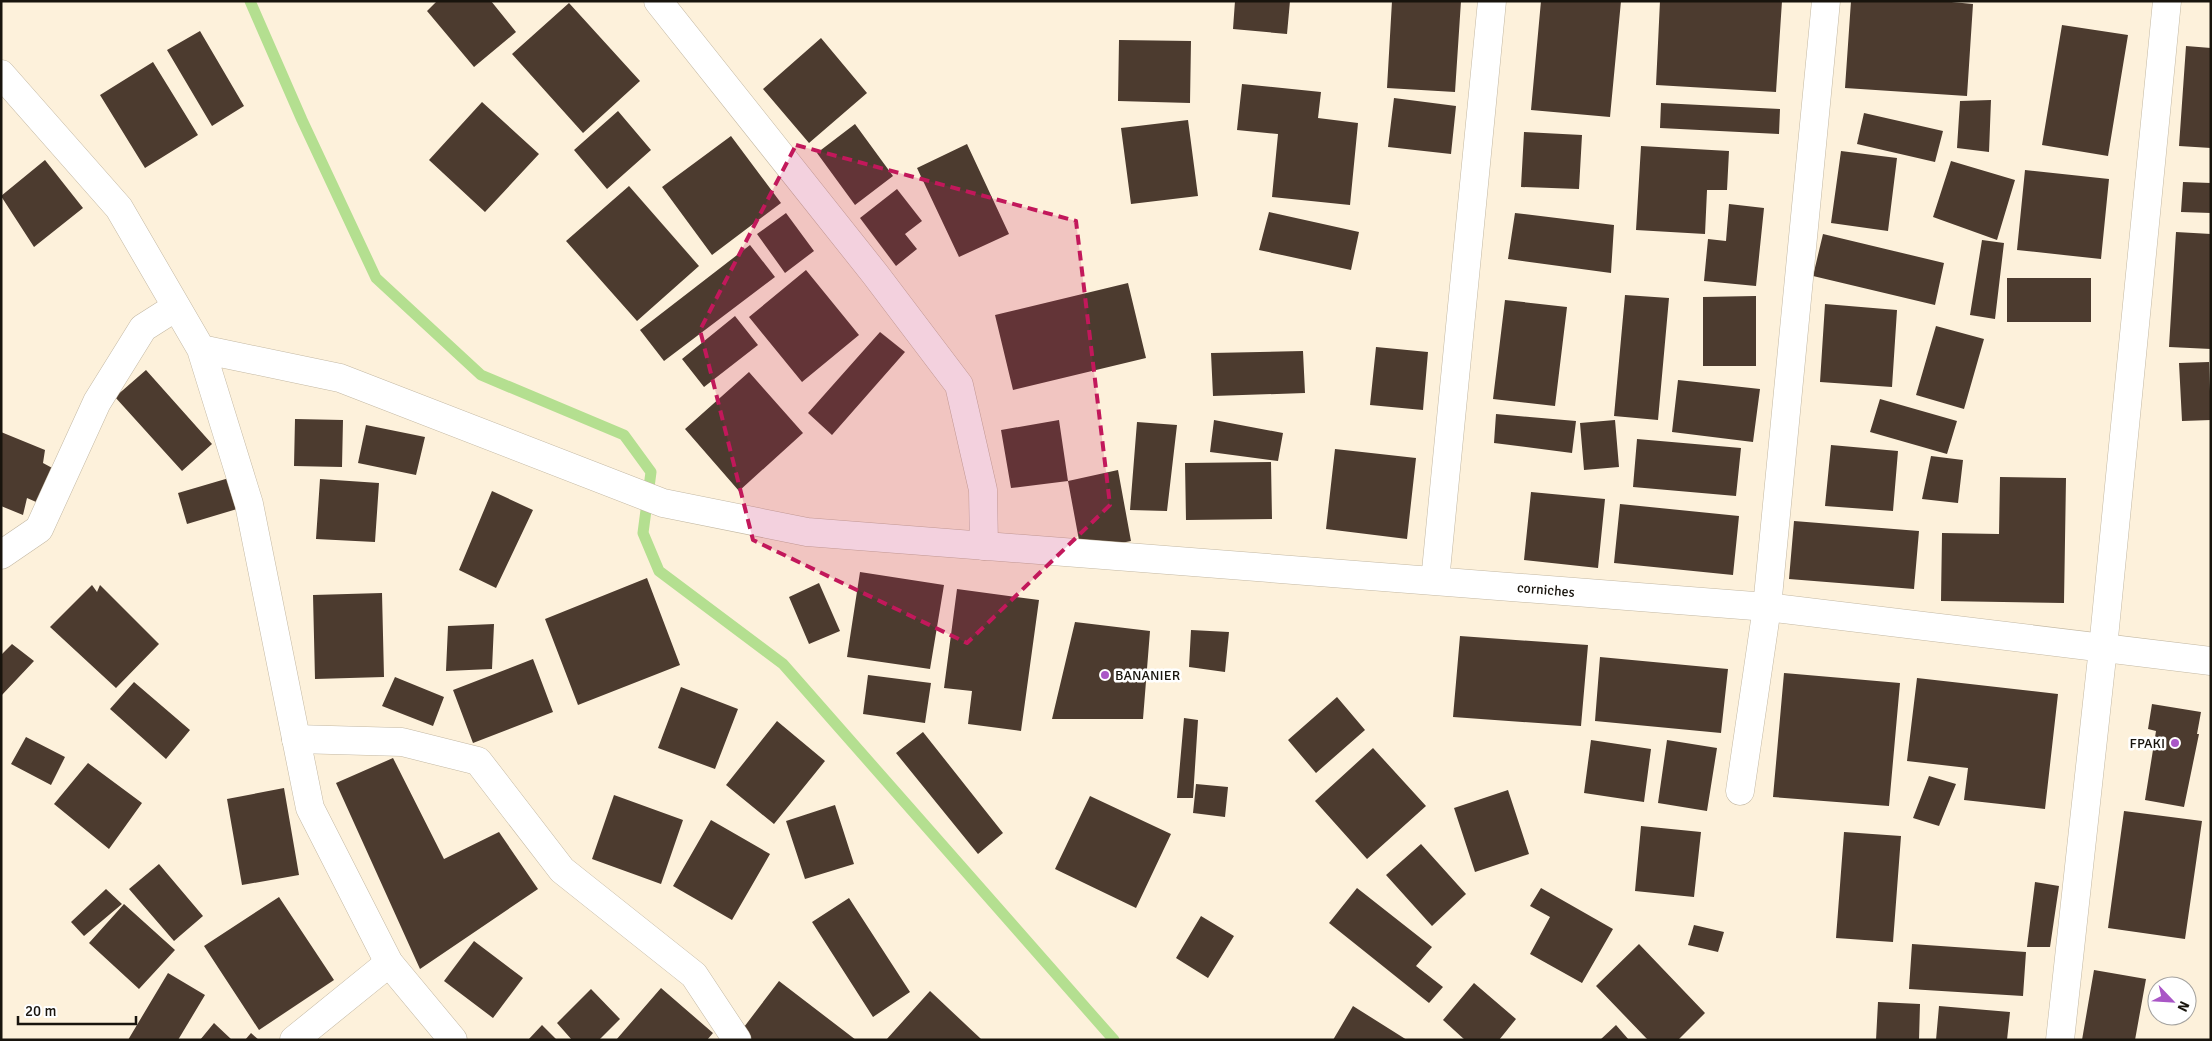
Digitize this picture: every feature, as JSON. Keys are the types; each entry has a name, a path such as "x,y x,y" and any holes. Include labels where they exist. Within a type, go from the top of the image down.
{"street":[{"path":"658,1 874,274 959,385 983,490 984,546"},
{"path":"1436,581 1492,1"},
{"path":"1740,790 1767,607 1826,1"},
{"path":"2060,1040 2103,648 2166,1"},
{"path":"1,74 120,208 201,349 249,504 310,808 389,963 453,1040"},
{"path":"1,555 39,529 97,402 143,328 176,307"},
{"name":"corniches","path":"201,349 340,378 663,503 807,532 1767,607 2211,661"},
{"path":"296,739 402,742 478,761 562,870 694,975 737,1040"},
{"path":"294,1040 389,963"}],"highlighted area":[{"path":"796,145 1076,221 1110,505 967,643 753,540 700,330"}],"building":[{"path":"437,1 491,1 516,32 474,67 427,11"},
{"path":"1235,1 1290,1 1287,34 1233,29"},
{"path":"1392,1 1461,1 1455,92 1387,88"},
{"path":"1541,1 1621,1 1610,117 1531,110"},
{"path":"1660,1 1782,1 1776,92 1656,85"},
{"path":"1851,1 1941,1 1973,4 1967,96 1845,88"},
{"path":"569,3 640,81 583,133 512,54"},
{"path":"2062,25 2128,35 2108,156 2042,145"},
{"path":"200,31 244,106 212,126 167,50"},
{"path":"821,38 867,93 809,143 763,89"},
{"path":"1119,40 1191,41 1190,103 1118,101"},
{"path":"2186,46 2211,48 2211,148 2179,146"},
{"path":"153,62 198,135 145,168 100,95"},
{"path":"1242,84 1321,92 1318,118 1358,123 1350,205 1272,197 1278,134 1237,130"},
{"path":"1394,98 1456,106 1451,154 1388,147"},
{"path":"1991,100 1989,152 1957,148 1960,101"},
{"path":"482,102 539,154 485,212 429,160"},
{"path":"1661,103 1780,109 1779,134 1660,128"},
{"path":"618,111 651,150 607,189 574,150"},
{"path":"1864,113 1943,131 1935,162 1857,144"},
{"path":"1188,120 1198,196 1131,204 1121,128"},
{"path":"855,124 893,176 855,205 817,153"},
{"path":"1524,132 1582,135 1579,189 1521,187"},
{"path":"731,136 781,203 712,255 662,187"},
{"path":"967,144 1009,234 959,257 917,168"},
{"path":"1641,146 1729,151 1727,190 1707,190 1705,234 1636,230"},
{"path":"1841,151 1897,158 1888,231 1831,223"},
{"path":"45,160 83,208 34,247 1,196"},
{"path":"1951,161 2015,180 1997,240 1933,217"},
{"path":"2025,170 2109,179 2101,259 2017,250"},
{"path":"2183,182 2211,183 2211,213 2181,212"},
{"path":"629,186 699,266 637,321 566,241"},
{"path":"897,189 922,221 905,234 917,249 896,266 860,218"},
{"path":"1729,204 1764,208 1756,286 1704,281 1708,239 1726,241"},
{"path":"1269,212 1359,232 1351,270 1259,250"},
{"path":"786,213 814,251 785,273 757,234"},
{"path":"1515,213 1614,225 1611,273 1508,259"},
{"path":"2176,232 2211,234 2211,349 2169,347"},
{"path":"1823,234 1944,263 1935,305 1813,276"},
{"path":"1982,240 2004,243 1995,319 1970,315"},
{"path":"750,245 775,277 664,361 640,330"},
{"path":"806,270 859,335 802,382 749,317"},
{"path":"2007,278 2091,278 2091,322 2007,322"},
{"path":"1128,283 1146,358 1013,390 995,315"},
{"path":"1625,295 1669,298 1658,420 1614,416"},
{"path":"1756,296 1756,366 1703,366 1703,297"},
{"path":"1505,300 1567,307 1555,406 1493,399"},
{"path":"1825,304 1897,310 1892,387 1820,382"},
{"path":"735,316 758,345 704,387 682,359"},
{"path":"1936,326 1984,339 1964,409 1916,395"},
{"path":"880,332 905,352 832,435 808,413"},
{"path":"1376,347 1428,352 1423,410 1370,405"},
{"path":"1303,351 1305,393 1213,396 1211,353"},
{"path":"2209,362 2211,420 2182,421 2179,363"},
{"path":"146,370 212,444 182,471 115,397"},
{"path":"749,372 803,433 739,491 685,429"},
{"path":"1678,380 1760,389 1753,442 1672,432"},
{"path":"1880,399 1957,421 1947,454 1870,432"},
{"path":"1496,414 1576,421 1572,453 1494,443"},
{"path":"295,419 343,420 342,467 294,466"},
{"path":"1059,420 1068,481 1011,488 1001,430"},
{"path":"1214,420 1283,433 1278,461 1210,452"},
{"path":"1615,420 1619,467 1584,470 1580,423"},
{"path":"1137,422 1177,425 1167,511 1130,510"},
{"path":"366,425 425,437 416,475 358,463"},
{"path":"1,432 45,450 43,463 56,470 43,505 27,498 23,515 1,506"},
{"path":"1637,439 1741,448 1736,496 1633,487"},
{"path":"1831,445 1898,451 1893,511 1825,506"},
{"path":"1335,449 1416,458 1407,539 1326,529"},
{"path":"1931,456 1963,460 1958,503 1922,499"},
{"path":"1271,462 1272,519 1186,520 1185,463"},
{"path":"1118,470 1131,541 1081,551 1068,481"},
{"path":"2000,477 2066,478 2064,603 1941,601 1942,533 1999,534"},
{"path":"229,478 237,509 187,524 178,493"},
{"path":"320,479 379,483 375,542 316,539"},
{"path":"492,491 533,510 496,588 459,570"},
{"path":"1531,492 1605,499 1598,568 1524,560"},
{"path":"1620,504 1739,516 1733,575 1614,563"},
{"path":"1794,521 1919,531 1914,589 1789,579"},
{"path":"860,572 944,585 930,669 847,657"},
{"path":"647,578 680,665 578,705 545,619"},
{"path":"819,583 840,631 809,644 789,597"},
{"path":"92,585 97,592 100,585 159,644 116,688 50,627"},
{"path":"957,589 1039,600 1021,731 968,724 972,691 944,688"},
{"path":"382,593 384,677 315,679 313,595"},
{"name":"BANANIER","path":"1075,622 1150,631 1143,719 1052,719"},
{"path":"494,624 492,669 446,671 448,626"},
{"path":"1191,630 1229,632 1225,672 1189,667"},
{"path":"1460,636 1588,645 1581,726 1453,717"},
{"path":"12,644 34,661 1,696 1,655"},
{"path":"1600,657 1728,669 1721,733 1595,721"},
{"path":"533,659 553,712 473,743 453,690"},
{"path":"1784,673 1900,683 1889,806 1773,797"},
{"path":"868,675 931,683 925,723 863,714"},
{"path":"395,677 444,697 433,726 382,706"},
{"path":"1917,678 2058,694 2045,809 1964,800 1968,768 1907,761"},
{"path":"134,682 190,730 166,759 110,709"},
{"path":"681,687 738,709 715,769 658,748"},
{"path":"1337,697 1365,730 1316,773 1288,740"},
{"path":"2152,704 2201,712 2197,734 2199,734 2184,807 2145,800 2156,731 2148,729"},
{"path":"1184,718 1198,720 1193,798 1177,798"},
{"path":"777,721 825,761 774,824 726,785"},
{"path":"923,732 1003,833 978,854 896,753"},
{"path":"26,737 65,757 51,785 11,764"},
{"path":"1591,740 1651,749 1644,802 1584,793"},
{"path":"1667,740 1717,748 1707,811 1658,803"},
{"path":"1373,748 1426,806 1367,859 1315,801"},
{"path":"393,758 444,859 499,832 538,889 420,969 336,783"},
{"path":"88,763 142,803 109,849 54,804"},
{"path":"1929,776 1956,784 1939,826 1913,818"},
{"path":"1196,784 1228,787 1225,817 1193,813"},
{"path":"284,788 299,875 242,885 227,799"},
{"path":"1508,790 1529,854 1475,872 1454,808"},
{"path":"614,795 683,820 661,884 592,859"},
{"path":"1090,796 1171,834 1136,908 1055,869"},
{"path":"835,805 854,864 805,879 786,821"},
{"path":"2124,811 2202,821 2185,939 2108,928"},
{"path":"711,820 770,854 732,920 673,886"},
{"path":"1641,826 1701,832 1694,897 1635,891"},
{"path":"1844,832 1901,836 1893,942 1836,938"},
{"path":"1421,844 1466,894 1432,926 1386,875"},
{"path":"159,864 203,916 174,941 129,889"},
{"path":"2035,882 2059,886 2050,947 2027,947"},
{"path":"1357,888 1432,947 1416,966 1443,987 1429,1003 1329,923"},
{"path":"1541,888 1613,929 1582,983 1530,954 1550,917 1530,906"},
{"path":"106,889 122,904 84,936 71,922"},
{"path":"279,897 334,980 259,1030 204,946"},
{"path":"849,898 910,992 873,1017 812,922"},
{"path":"124,904 175,950 139,989 89,943"},
{"path":"1201,916 1234,936 1208,978 1176,958"},
{"path":"1694,925 1724,932 1718,952 1688,945"},
{"path":"474,941 523,978 493,1018 444,981"},
{"path":"1639,944 1705,1013 1678,1040 1648,1040 1596,986"},
{"path":"1912,944 2026,952 2023,996 1909,989"},
{"path":"2094,970 2146,979 2135,1040 2082,1040"},
{"path":"168,973 205,995 178,1040 128,1040"},
{"path":"779,981 856,1040 752,1040 741,1031"},
{"path":"1474,983 1516,1019 1499,1040 1465,1040 1443,1020"},
{"path":"661,988 713,1033 707,1040 616,1040"},
{"path":"591,989 620,1019 599,1040 572,1040 557,1023"},
{"path":"930,991 981,1039 886,1040"},
{"path":"1878,1002 1920,1004 1919,1040 1876,1040"},
{"path":"1353,1006 1407,1040 1333,1040"},
{"path":"1939,1006 2010,1012 2007,1040 1936,1040"},
{"path":"214,1023 232,1040 200,1040"},
{"path":"542,1025 557,1040 528,1040"},
{"path":"1616,1025 1629,1040 1600,1040"},
{"path":"251,1033 259,1040 245,1040"}],"waterway":[{"path":"250,1 302,120 376,278 481,375 624,435 651,472 643,533 659,571 783,664 1114,1040"}],"place":[{"name":"BANANIER","path":"1105,675"},
{"name":"FPAKI","path":"2175,743"}]}
